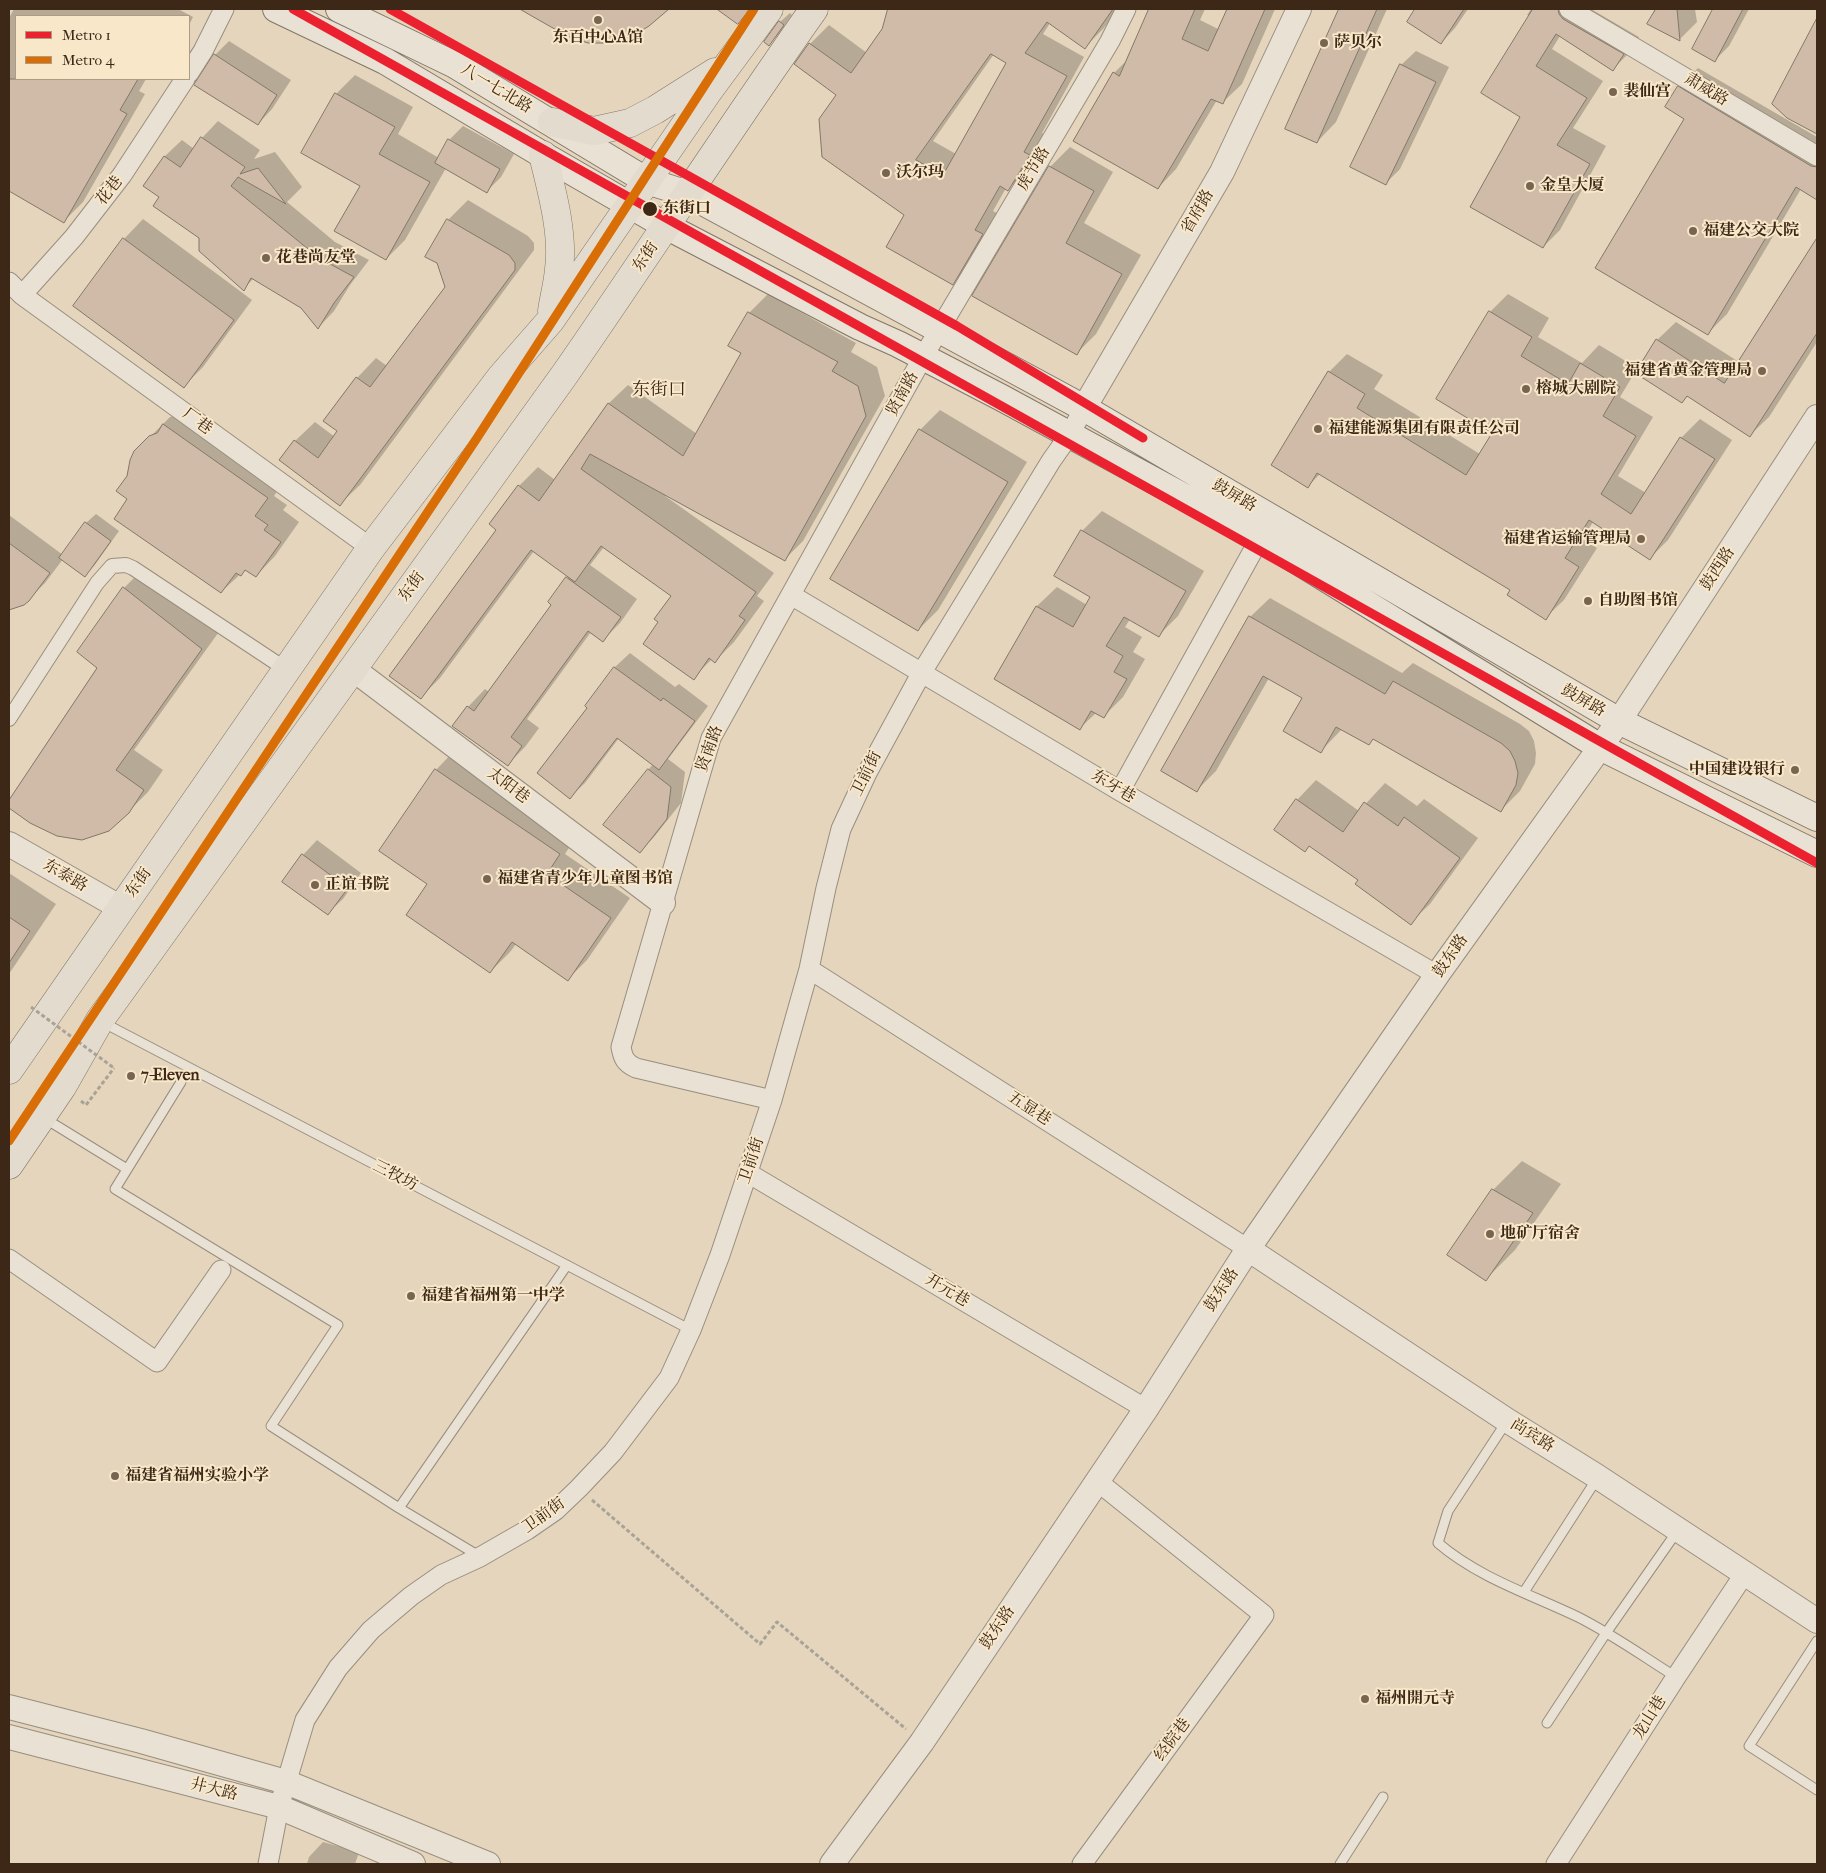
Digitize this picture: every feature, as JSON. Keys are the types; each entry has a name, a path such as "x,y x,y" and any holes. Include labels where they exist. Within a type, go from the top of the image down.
{"main road":[{"name":"八一七北路","path":"276,9 385,61 666,226 924,357 1070,434"},
{"name":"八一七北路","path":"340,9 455,64 647,180"},
{"name":"东街","path":"9,1070 371,548 501,378 550,321 629,205 769,9"},
{"name":"东街","path":"9,1165 62,1087 100,1020 559,382 814,9"},
{"path":"552,122 594,131 630,123 683,93 732,60"},
{"path":"543,155 553,193 559,243 560,267 550,321"},
{"name":"鼓屏路","path":"647,180 688,194 1084,408 1618,721 1817,818"},
{"name":"鼓屏路","path":"1070,434 1260,538 1600,748 1817,854"}],"street":[{"path":"190,71 203,51 224,9"},
{"name":"虎节路","path":"940,330 1110,41 1126,9"},
{"name":"省府路","path":"1084,408 1222,172 1298,9"},
{"name":"肃威路","path":"1569,9 1817,156"},
{"name":"花巷","path":"16,288 74,237 122,175 184,80"},
{"name":"厂巷","path":"16,288 371,548"},
{"name":"贤南路","path":"772,1100 636,1068 626,1063 622,1056 621,1046 711,738 940,330"},
{"name":"卫前街","path":"268,1864 278,1807 306,1720 338,1668 371,1630 412,1596 441,1575 480,1557 527,1530 556,1510 614,1452 669,1378 691,1330 720,1255 772,1100 809,969 841,829 867,773 922,672 1051,461 1070,434 1084,408"},
{"name":"鼓西路","path":"1618,721 1817,418"},
{"path":"1120,791 1260,538"},
{"path":"9,718 97,583 112,566 126,565 133,568 287,670"},
{"name":"东牙巷","path":"791,595 1120,791 1437,975"},
{"name":"太阳巷","path":"353,669 664,903"},
{"name":"鼓东路","path":"832,1864 922,1742 1146,1409 1248,1249 1437,975 1618,721"},
{"name":"东泰路","path":"9,844 121,908"},
{"name":"五显巷","path":"809,969 1248,1249"},
{"name":"开元巷","path":"748,1173 1146,1409"},
{"name":"尚宾路","path":"1248,1249 1508,1421 1598,1477 1817,1621"},
{"path":"9,1259 156,1362 221,1270"},
{"name":"经院巷","path":"1082,1864 1264,1615 1097,1481"},
{"name":"龙山巷","path":"1556,1864 1745,1573"},
{"path":"9,1707 141,1741 286,1782 488,1864"},
{"name":"井大路","path":"9,1737 278,1807 413,1864"}],"lane":[{"name":"三牧坊","path":"100,1020 158,1053 691,1330"},
{"path":"181,1082 115,1189 338,1325 271,1426 399,1508 480,1557"},
{"path":"42,1116 127,1169"},
{"path":"399,1508 567,1265"},
{"path":"1508,1421 1448,1511 1438,1543 1453,1556 1489,1577 1581,1619 1676,1677"},
{"path":"1524,1592 1598,1477"},
{"path":"1547,1723 1606,1633 1678,1530"},
{"path":"1817,1641 1749,1746 1817,1790"},
{"path":"1340,1864 1383,1797"}],"path":[{"path":"31,1007 114,1068 86,1105 62,1087"},
{"path":"579,1488 760,1644 777,1622 922,1742"}],"building":[{"name":"东百中心A馆","path":"520,9 669,9 649,26 633,36 604,43 588,43 567,36"},
{"path":"717,9 750,9 738,24"},
{"path":"888,9 1113,9 1085,49 1047,22 1025,53 1067,76 1024,152 1030,155 1008,191 1000,186 975,230 983,234 953,285 886,247 904,215 822,157 819,119 836,95 794,64 809,43 851,73 882,29","holes":["991,54 1006,63 943,175 916,160"]},
{"path":"1149,9 1195,9 1182,39 1208,51 1227,9 1265,9 1223,104 1211,99 1158,189 1073,141 1113,72 1119,76"},
{"path":"1339,9 1377,9 1317,143 1285,129"},
{"path":"1415,9 1464,9 1441,44 1407,22"},
{"path":"1533,9 1558,9 1563,19 1624,54 1613,71 1556,34 1536,66 1587,98 1557,145 1590,164 1543,248 1470,207 1520,117 1481,93"},
{"path":"1656,9 1677,9 1680,41 1647,24"},
{"path":"1713,9 1743,9 1715,62 1692,49"},
{"path":"1817,18 1817,134 1787,118 1772,104"},
{"path":"779,21 784,25 769,46 764,42"},
{"path":"214,54 277,95 258,125 194,85"},
{"path":"1400,64 1436,82 1386,185 1350,167"},
{"path":"9,79 137,80 120,110 127,114 64,223 9,191"},
{"name":"福建公交大院","path":"1678,86 1811,166 1817,167 1817,200 1796,187 1708,335 1595,268 1684,119 1665,107"},
{"path":"335,93 395,127 379,154 430,182 386,260 334,231 360,186 301,153"},
{"path":"201,137 245,167 240,174 258,168 286,204 238,177 231,186 319,258 354,277 334,303 318,329 301,308 251,278 244,291 199,251 199,238 153,206 159,197 143,186 164,156 180,167"},
{"path":"448,139 500,169 487,193 435,163"},
{"path":"1049,166 1094,191 1066,243 1122,274 1077,355 972,296"},
{"path":"447,219 509,255 515,263 515,270 340,506 279,460 294,440 318,458 337,431 323,421 356,377 370,387 445,287 437,263 425,257"},
{"path":"123,238 234,320 184,388 73,306"},
{"name":"福建省黄金管理局","path":"1817,238 1817,333 1750,437 1687,396 1682,403 1635,373 1656,339 1724,383"},
{"path":"1489,311 1532,337 1521,356 1568,384 1580,363 1620,387 1603,416 1636,436 1601,494 1631,514 1680,437 1715,459 1650,560 1589,520 1565,558 1579,567 1546,620 1507,595 1510,590 1317,473 1308,488 1271,465 1328,371 1365,394 1357,408 1466,475 1492,433 1436,399"},
{"path":"748,312 838,362 832,371 858,386 866,416 785,561 590,454 581,469 756,592 739,616 745,620 715,663 709,658 694,680 643,644 658,622 654,619 671,596 601,546 575,582 531,550 421,699 389,676 496,530 489,524 518,485 539,501 608,403 683,456 741,353 728,346"},
{"path":"163,424 268,498 255,516 268,525 264,530 281,542 256,577 245,570 241,576 236,573 221,593 114,519 127,499 116,491 127,476 134,451 149,436 157,433"},
{"path":"919,429 1008,482 918,631 830,579"},
{"path":"85,522 111,541 85,577 59,558"},
{"path":"1081,530 1186,591 1159,637 1124,617 1106,646 1123,656 1114,672 1127,679 1104,718 1091,711 1080,730 994,679 1036,606 1073,627 1090,597 1054,576"},
{"path":"9,543 50,573 29,601 24,605 9,610"},
{"path":"566,577 621,617 603,642 588,631 511,737 522,746 508,766 452,726 467,706 474,711 551,605 548,602"},
{"path":"123,587 202,649 116,770 144,790 129,813 109,831 82,840 57,836 30,823 9,808 9,800 97,668 77,652"},
{"path":"1249,616 1385,694 1393,681 1501,743 1510,751 1518,773 1516,785 1501,812 1373,739 1369,745 1336,727 1321,753 1283,731 1302,698 1263,676 1197,792 1161,771"},
{"path":"614,667 661,701 663,698 695,721 659,770 617,738 570,799 537,773 587,708 585,706"},
{"name":"福建省青少年儿童图书馆","path":"435,769 560,854 547,874 611,918 568,981 512,942 490,973 406,915 427,884 379,851"},
{"path":"648,769 671,787 667,819 640,853 603,825"},
{"path":"1296,799 1343,832 1364,802 1398,826 1404,817 1460,858 1411,925 1355,884 1358,880 1309,846 1305,852 1274,830"},
{"name":"正谊书院","path":"302,854 348,888 328,915 282,882"},
{"path":"9,917 30,931 9,963"},
{"name":"地矿厅宿舍","path":"1492,1189 1533,1213 1486,1281 1447,1255"}],"metro line":[{"name":"1","path":"293,9 1817,863"},
{"name":"1","path":"390,9 957,326 1143,438"},
{"name":"4","path":"9,1141 477,438 754,9"}],"place":[{"name":"东百中心A馆","path":"598,20"},
{"name":"萨贝尔","path":"1324,43"},
{"name":"裴仙宫","path":"1613,92"},
{"name":"沃尔玛","path":"886,173"},
{"name":"金皇大厦","path":"1530,186"},
{"name":"东街口","path":"650,209"},
{"name":"福建公交大院","path":"1693,231"},
{"name":"花巷尚友堂","path":"266,258"},
{"name":"福建省黄金管理局","path":"1762,371"},
{"name":"榕城大剧院","path":"1526,389"},
{"name":"福建能源集团有限责任公司","path":"1318,429"},
{"name":"福建省运输管理局","path":"1641,539"},
{"name":"自助图书馆","path":"1588,601"},
{"name":"中国建设银行","path":"1795,770"},
{"name":"福建省青少年儿童图书馆","path":"487,879"},
{"name":"正谊书院","path":"315,885"},
{"name":"7-Eleven","path":"131,1076"},
{"name":"地矿厅宿舍","path":"1490,1234"},
{"name":"福建省福州第一中学","path":"411,1296"},
{"name":"福建省福州实验小学","path":"115,1476"},
{"name":"福州開元寺","path":"1365,1699"}],"district":[{"name":"东街口","path":"659,391"}]}
